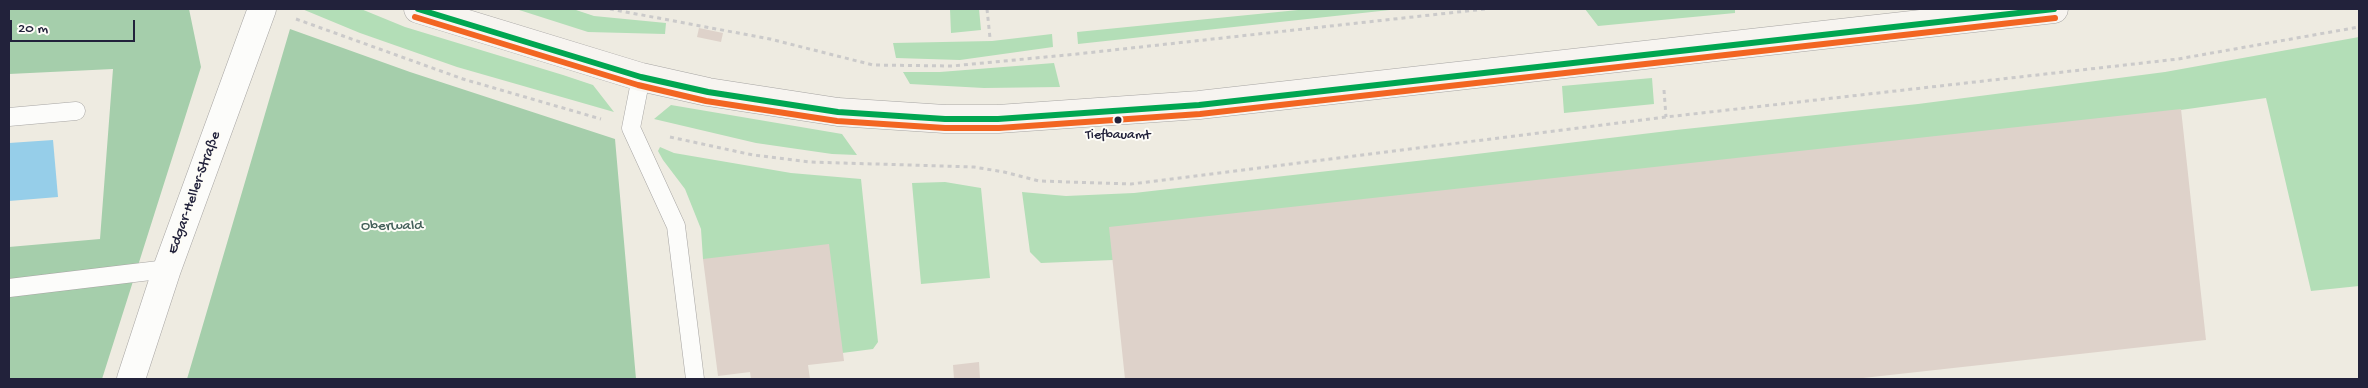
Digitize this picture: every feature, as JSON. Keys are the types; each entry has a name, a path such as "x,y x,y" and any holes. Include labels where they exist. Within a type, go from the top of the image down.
{"main road":[{"path":"418,9 641,76 708,92 838,112 945,119 998,119 1198,105 2054,9"}],"street":[{"name":"Edgar-Heller-Straße","path":"131,379 167,269 262,9"}],"lane":[{"path":"641,76 631,128 676,226 695,379"},
{"path":"9,118 76,111"},
{"path":"9,288 167,269"}],"path":[{"path":"610,9 761,37 873,65 952,66 1485,9"},
{"path":"987,9 990,38"},
{"path":"1039,180 1131,184 1666,117 2178,58 2359,27"}],"green space":[{"path":"9,9 189,9 201,67 102,379 9,379 9,247 100,239 113,69 9,74"},
{"path":"302,9 361,9 405,27 563,75 593,85 614,112 457,67 360,33"},
{"path":"516,9 573,9 594,16 666,23 665,34 588,32"},
{"path":"950,9 979,9 981,30 951,33"},
{"path":"1308,9 1399,9 1078,44 1077,32"},
{"path":"1585,9 1735,9 1735,13 1598,26"},
{"name":"Oberwald","path":"290,29 410,72 615,139 636,379 187,379"},
{"path":"1052,34 1053,47 960,60 896,58 893,43 992,41"},
{"path":"2359,37 2359,286 2311,291 2266,98 1113,260 1041,263 1030,252 1022,192 1066,196 1134,193 1918,104 2165,72"},
{"path":"1054,63 1060,87 984,88 910,84 903,72 940,72"},
{"path":"1652,78 1654,104 1564,113 1562,86"},
{"path":"671,105 842,134 857,155 832,154 756,143 654,119"},
{"path":"660,147 674,153 791,173 861,179 878,342 873,349 842,353 703,259 701,229 685,189 658,151"},
{"path":"945,182 981,188 990,278 921,284 912,183"}],"water":[{"path":"53,140 58,197 9,201 9,143"}],"building":[{"path":"699,28 723,33 721,42 697,37"},
{"path":"2181,109 2206,340 1854,379 1125,379 1109,227"},
{"path":"829,244 844,361 808,365 810,379 751,379 750,372 718,376 703,259"},
{"path":"979,362 980,379 954,379 953,365"}],"transit line":[{"path":"418,9 641,77 708,92 838,112 945,119 998,119 1199,105 2054,9"},
{"path":"415,17 638,85 706,101 837,121 945,128 999,128 1200,114 2055,18"}],"place":[{"name":"Tiefbauamt","path":"1118,120"}]}
